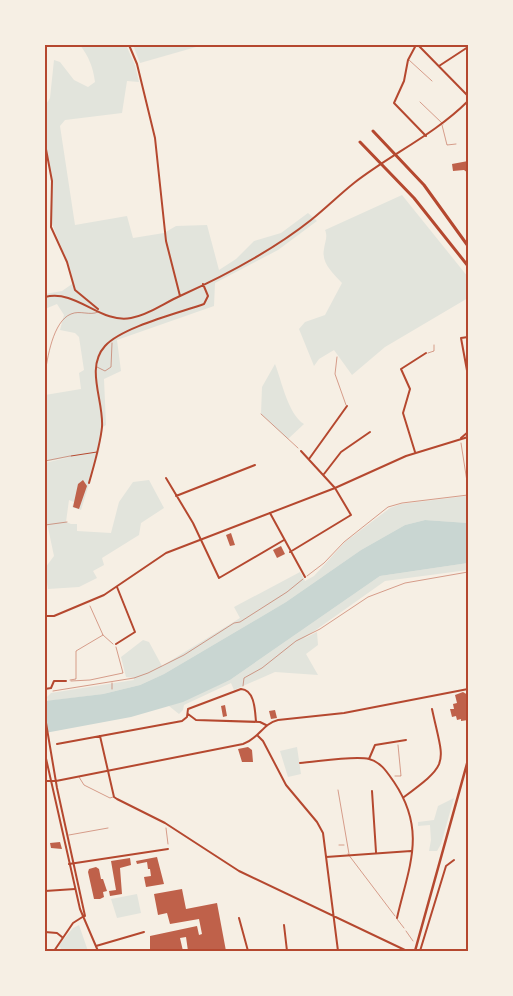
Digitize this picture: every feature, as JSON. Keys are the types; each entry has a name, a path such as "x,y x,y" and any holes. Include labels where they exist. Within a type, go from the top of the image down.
{"highway":[{"path":"373,131 424,185 468,246"},
{"path":"360,142 414,198 468,266"}],"main road":[{"path":"415,951 468,760"}],"street":[{"path":"129,45 137,64 155,138 166,241 180,296"},
{"path":"426,136 394,103 404,81 408,60 417,45 468,96"},
{"path":"438,66 468,47"},
{"path":"45,297 63,295 99,311 129,319 144,314 280,243 310,221 355,183 443,125 468,101"},
{"path":"45,144 52,181 51,227 68,262 75,290 99,311"},
{"path":"88,483 102,428 95,376 100,353 112,340 122,334 204,304 208,296 203,284"},
{"path":"468,337 461,338 468,376"},
{"path":"415,452 404,413 410,389 401,368 426,353"},
{"path":"309,459 347,406"},
{"path":"324,474 341,452 370,432"},
{"path":"460,439 468,432"},
{"path":"45,616 54,616 117,587 158,556 336,488 415,452 468,437"},
{"path":"290,552 351,514 336,488 301,451"},
{"path":"71,456 97,452"},
{"path":"176,496 255,464"},
{"path":"166,478 193,523 219,578 284,540"},
{"path":"270,513 304,577"},
{"path":"116,644 136,632 117,587"},
{"path":"45,689 51,688 54,681 66,681"},
{"path":"57,744 182,721 188,714 188,709 244,689 252,697 256,722"},
{"path":"188,714 196,720 256,722 266,725 297,717 344,713 468,689"},
{"path":"404,797 430,777 440,766 441,753 432,710"},
{"path":"45,717 56,781 85,916 98,951"},
{"path":"45,781 79,777 236,746 258,736 266,725"},
{"path":"100,736 114,796 165,823 238,871 407,951"},
{"path":"258,736 263,741 286,785 319,825 324,838 338,951"},
{"path":"368,759 375,745 406,740"},
{"path":"45,754 80,909 85,916"},
{"path":"300,763 368,759 380,764 404,797 412,817 412,851 397,918"},
{"path":"372,791 376,852"},
{"path":"69,864 168,848"},
{"path":"326,857 376,852 412,851"},
{"path":"420,951 446,866 454,860"},
{"path":"45,891 75,888"},
{"path":"54,951 62,937 77,919 85,916"},
{"path":"239,918 248,951"},
{"path":"284,925 287,951"},
{"path":"45,932 57,933 62,937"},
{"path":"96,946 144,932"}],"lane":[{"path":"408,60 432,81"},
{"path":"420,102 443,125 447,145 456,144"},
{"path":"46,375 51,344 65,317 73,313 94,314 99,311"},
{"path":"97,367 105,371 111,367 112,340"},
{"path":"426,353 434,351 434,345"},
{"path":"337,358 335,374 342,398 347,406"},
{"path":"45,461 71,456"},
{"path":"79,777 84,785 91,789 110,798 114,796"},
{"path":"338,790 349,854 404,928"},
{"path":"67,835 108,828"}],"path":[{"path":"261,414 301,451"},
{"path":"460,439 468,487"},
{"path":"50,691 134,678 162,668 287,592 324,563 344,542 388,507 402,503 468,495"},
{"path":"45,524 68,522"},
{"path":"244,689 244,678 262,668 296,641 320,629 360,601 405,583 468,572"},
{"path":"66,681 90,680 123,673 116,644 103,635 88,602"},
{"path":"66,681 76,679 76,651 103,635"},
{"path":"112,681 112,689"},
{"path":"390,777 401,776 398,741"},
{"path":"165,823 168,848"},
{"path":"339,845 348,846"},
{"path":"404,928 416,946"}],"shaded area":[{"path":"80,45 126,45 135,65 139,82 127,81 122,113 65,120 60,126 75,225 127,216 133,238 164,233 176,226 207,225 219,270 236,259 254,241 281,233 308,213 317,221 278,250 215,283 214,306 117,340 121,371 104,379 106,425 103,427 99,452 81,510 72,507 74,502 69,500 66,522 77,524 77,531 111,533 119,502 133,482 149,480 164,508 141,523 139,535 102,558 104,565 93,571 97,578 79,587 48,589 45,568 54,556 47,523 45,523 45,463 70,457 45,462 45,395 81,389 79,373 84,370 79,337 75,333 60,330 64,315 57,304 45,309 45,294 62,291 72,284 71,271 50,219 52,181 45,144 45,106 50,98 54,60 60,62 74,80 88,87 95,82 90,62"},
{"path":"133,45 203,45 140,63"},
{"path":"402,195 468,277 468,298 385,347 352,375 334,350 319,359 314,366 299,329 305,322 325,315 342,283 328,268 324,259 325,230"},
{"path":"275,364 286,397 298,419 304,424 288,439 261,414 262,387"},
{"path":"468,496 468,523 425,520 405,525 361,550 286,602 164,674 140,685 103,694 48,701 47,697 51,693 134,680 134,678 126,677 121,657 143,640 149,642 162,666 240,618 234,607 300,572 305,581 314,576 345,542 390,508 401,504"},
{"path":"425,520 468,523 468,563 380,576 230,680 183,702 131,717 45,733 45,701 103,694 140,685 164,674 286,602 361,550 405,525"},
{"path":"468,563 468,570 385,581 303,639 317,632 318,645 306,654 318,675 275,672 234,690 231,683 184,705 183,710 179,714 169,706 230,680 380,576"},
{"path":"297,747 301,774 288,777 280,751"},
{"path":"454,798 441,844 437,851 429,851 431,840 430,825 418,826 418,822 434,820 438,806"},
{"path":"137,894 141,913 117,918 111,899"},
{"path":"79,925 88,951 59,951 61,948 58,946 73,928"}],"building":[{"path":"468,161 468,173 464,170 453,171 452,164"},
{"path":"83,480 87,486 79,509 73,507 78,484"},
{"path":"231,533 235,545 230,546 226,535"},
{"path":"281,546 285,554 277,558 273,550"},
{"path":"463,692 468,695 468,720 461,721 461,719 457,720 456,716 452,717 450,709 454,709 453,704 457,703 455,695"},
{"path":"225,705 227,716 223,717 221,706"},
{"path":"275,710 277,718 271,719 269,711"},
{"path":"248,747 252,750 253,762 242,762 238,749"},
{"path":"60,842 62,849 51,848 50,843"},
{"path":"157,857 164,884 146,887 144,877 151,876 150,869 148,869 147,862 137,864 136,861"},
{"path":"130,858 131,865 120,868 122,894 110,896 109,891 116,890 111,861"},
{"path":"96,867 99,869 101,879 103,879 107,891 103,892 104,897 100,899 94,899 88,872 89,869"},
{"path":"182,889 186,909 217,903 226,951 188,951 186,937 180,938 183,951 150,951 150,936 197,926 199,935 202,934 199,919 170,924 167,913 158,915 154,894"}]}
